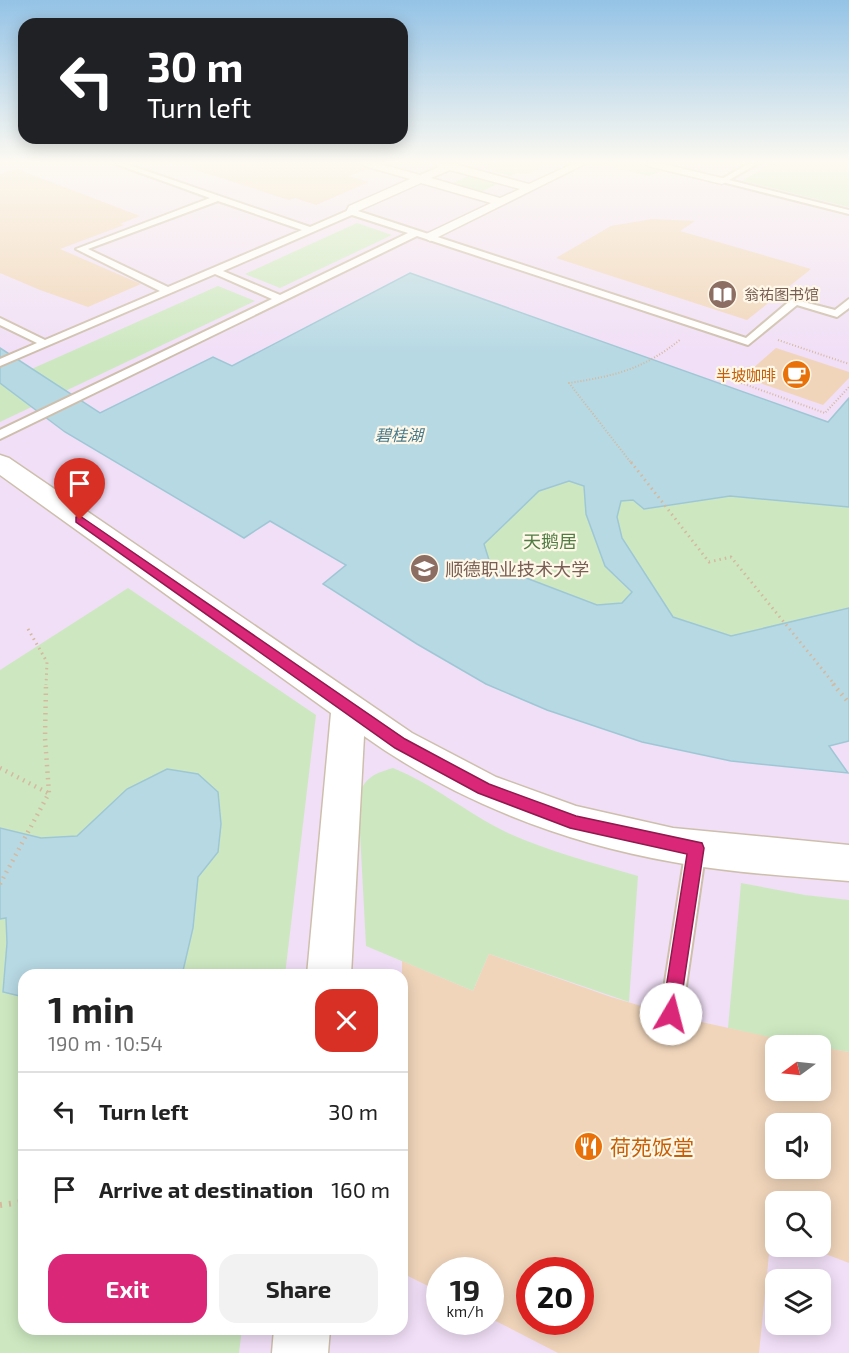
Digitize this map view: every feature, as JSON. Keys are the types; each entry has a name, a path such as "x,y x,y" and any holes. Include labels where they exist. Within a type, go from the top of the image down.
{"street":[{"path":"430,237 450,227"},
{"path":"4,472 400,743 483,788 576,823 673,845 849,862"},
{"path":"329,969 349,706"},
{"path":"300,1353 302,1335"}],"lane":[{"path":"139,227 80,249 168,291"},
{"path":"302,227 310,230"},
{"path":"0,363 317,227"},
{"path":"398,227 748,342 795,301 837,314 849,302"},
{"path":"0,435 416,233"},
{"path":"215,271 280,299"},
{"path":"0,321 46,344"},
{"path":"671,1014 696,848"}],"path":[{"path":"698,325 657,360 625,374 569,383 709,562 731,557 849,703"},
{"path":"797,346 849,363"},
{"path":"730,379 825,413 849,387"},
{"path":"0,884 49,793 45,738 47,662 28,629"},
{"path":"0,768 49,793"},
{"path":"0,1205 18,1203"}],"shaded area":[{"name":"顺德职业技术大学","path":"0,227 849,227 849,1353 0,1353"}],"green space":[{"path":"348,227 369,227 392,235 280,288 245,274"},
{"path":"218,286 255,301 0,422 0,383"},
{"name":"天鹅居","path":"569,481 584,486 586,514 605,566 632,593 622,603 597,605 521,576 489,560 484,544 539,491"},
{"path":"730,496 849,507 849,608 731,636 672,617 622,538 617,517 620,501 633,500 645,509"},
{"path":"128,588 316,715 286,969 183,969 193,928 198,877 218,852 167,769 127,789 77,836 41,838 0,828 0,670"},
{"path":"393,768 422,782 506,832 555,851 638,876 629,1002 489,954 473,991 366,946 358,796 364,784 371,777"},
{"path":"741,883 805,895 849,900 849,1052 831,1049 831,1035 765,1035 765,1037 728,1028"},
{"path":"6,918 7,943 3,992 18,996 18,1335 241,1335 239,1353 0,1353 0,919"}],"water":[{"name":"碧桂湖","path":"410,273 828,422 849,398 849,507 730,496 644,509 633,500 621,501 617,517 622,538 673,617 731,636 849,608 849,741 829,746 848,773 731,761 642,742 547,710 486,684 417,644 323,584 346,565 270,521 244,538 65,432 0,383 0,348 100,413 213,357 232,366","holes":["569,481 584,486 586,514 605,566 632,592 622,603 597,605 521,576 489,560 484,544 539,491"]},
{"path":"167,769 198,774 218,792 221,824 218,852 198,877 193,928 183,969 18,969 18,996 3,992 7,943 6,918 0,919 0,828 41,838 77,836 127,789"}],"building":[{"path":"0,227 118,227 60,249 141,284 88,307 0,273"},
{"name":"翁祐图书馆","path":"609,227 686,227 680,231 811,269 747,320 556,258"},
{"name":"半坡咖啡","path":"776,348 849,372 849,378 823,405 743,377"},
{"name":"荷苑饭堂","path":"489,954 658,1011 661,1023 670,1027 680,1024 683,1018 765,1036 765,1101 831,1101 831,1049 849,1052 849,1263 831,1256 831,1191 765,1191 765,1257 769,1257 767,1269 765,1269 759,1353 558,1353 523,1335 594,1335 594,1257 516,1257 516,1331 504,1325 504,1257 426,1257 426,1285 408,1276 408,969 402,969 402,961 473,991"}],"place":[{"name":"翁祐图书馆","path":"723,294"},
{"name":"半坡咖啡","path":"797,375"},
{"name":"顺德职业技术大学","path":"424,569"},
{"name":"荷苑饭堂","path":"589,1146"}],"route":[{"path":"80,520 400,743 483,788 576,823 696,848 671,1014"}]}
